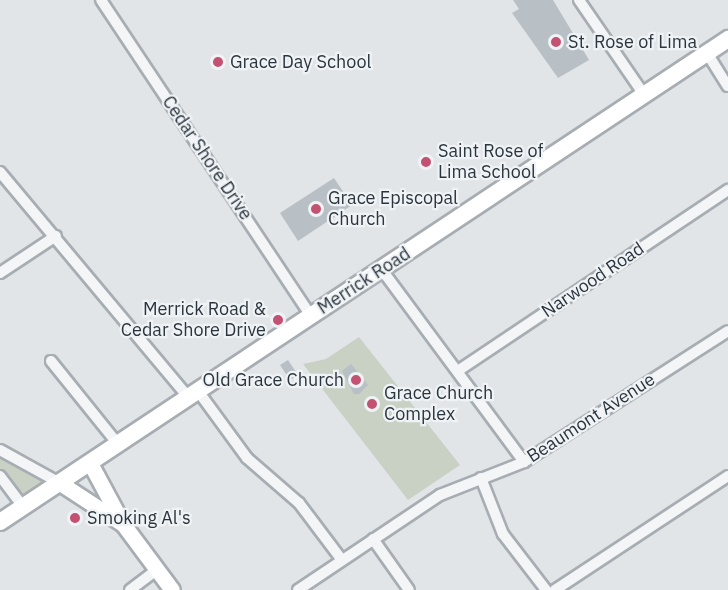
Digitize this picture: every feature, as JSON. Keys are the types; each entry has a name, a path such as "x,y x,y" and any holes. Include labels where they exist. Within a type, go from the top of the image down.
{"main road":[{"name":"Merrick Road","path":"0,522 728,39"},
{"path":"90,463 123,524 172,590"},
{"path":"60,483 123,524"}],"street":[{"name":"Cedar Shore Drive","path":"101,0 311,316"},
{"path":"579,0 645,96"},
{"path":"707,53 728,86"},
{"path":"0,171 247,458 299,502 342,560"},
{"name":"Narwood Road","path":"459,370 728,190"},
{"path":"0,273 56,236"},
{"path":"382,270 459,370 524,462"},
{"name":"Beaumont Avenue","path":"298,590 440,495 524,462 728,331"},
{"path":"51,361 118,444"},
{"path":"0,450 60,483"},
{"path":"0,476 22,507"},
{"path":"555,590 728,476"},
{"path":"481,478 503,534 546,590"},
{"path":"374,539 409,590"},
{"path":"130,590 157,570"}],"green space":[{"name":"Grace Church Complex","path":"359,337 460,465 408,500 303,364 326,359"},
{"path":"0,451 58,483 23,506 0,474"}],"building":[{"name":"St. Rose of Lima","path":"513,0 553,0 589,60 558,78 512,13 519,9"},
{"name":"Grace Episcopal Church","path":"334,178 352,205 298,241 280,213"},
{"path":"288,360 298,375 290,380 280,365"},
{"name":"Old Grace Church","path":"351,364 368,385 359,394 354,394 342,371"}],"place":[{"name":"St. Rose of Lima","path":"556,42"},
{"name":"Grace Day School","path":"218,62"},
{"name":"Saint Rose of Lima School","path":"426,162"},
{"name":"Grace Episcopal Church","path":"316,209"},
{"name":"Merrick Road & Cedar Shore Drive","path":"278,320"},
{"name":"Old Grace Church","path":"356,380"},
{"name":"Grace Church Complex","path":"372,404"},
{"name":"Smoking Al's","path":"75,518"}]}
